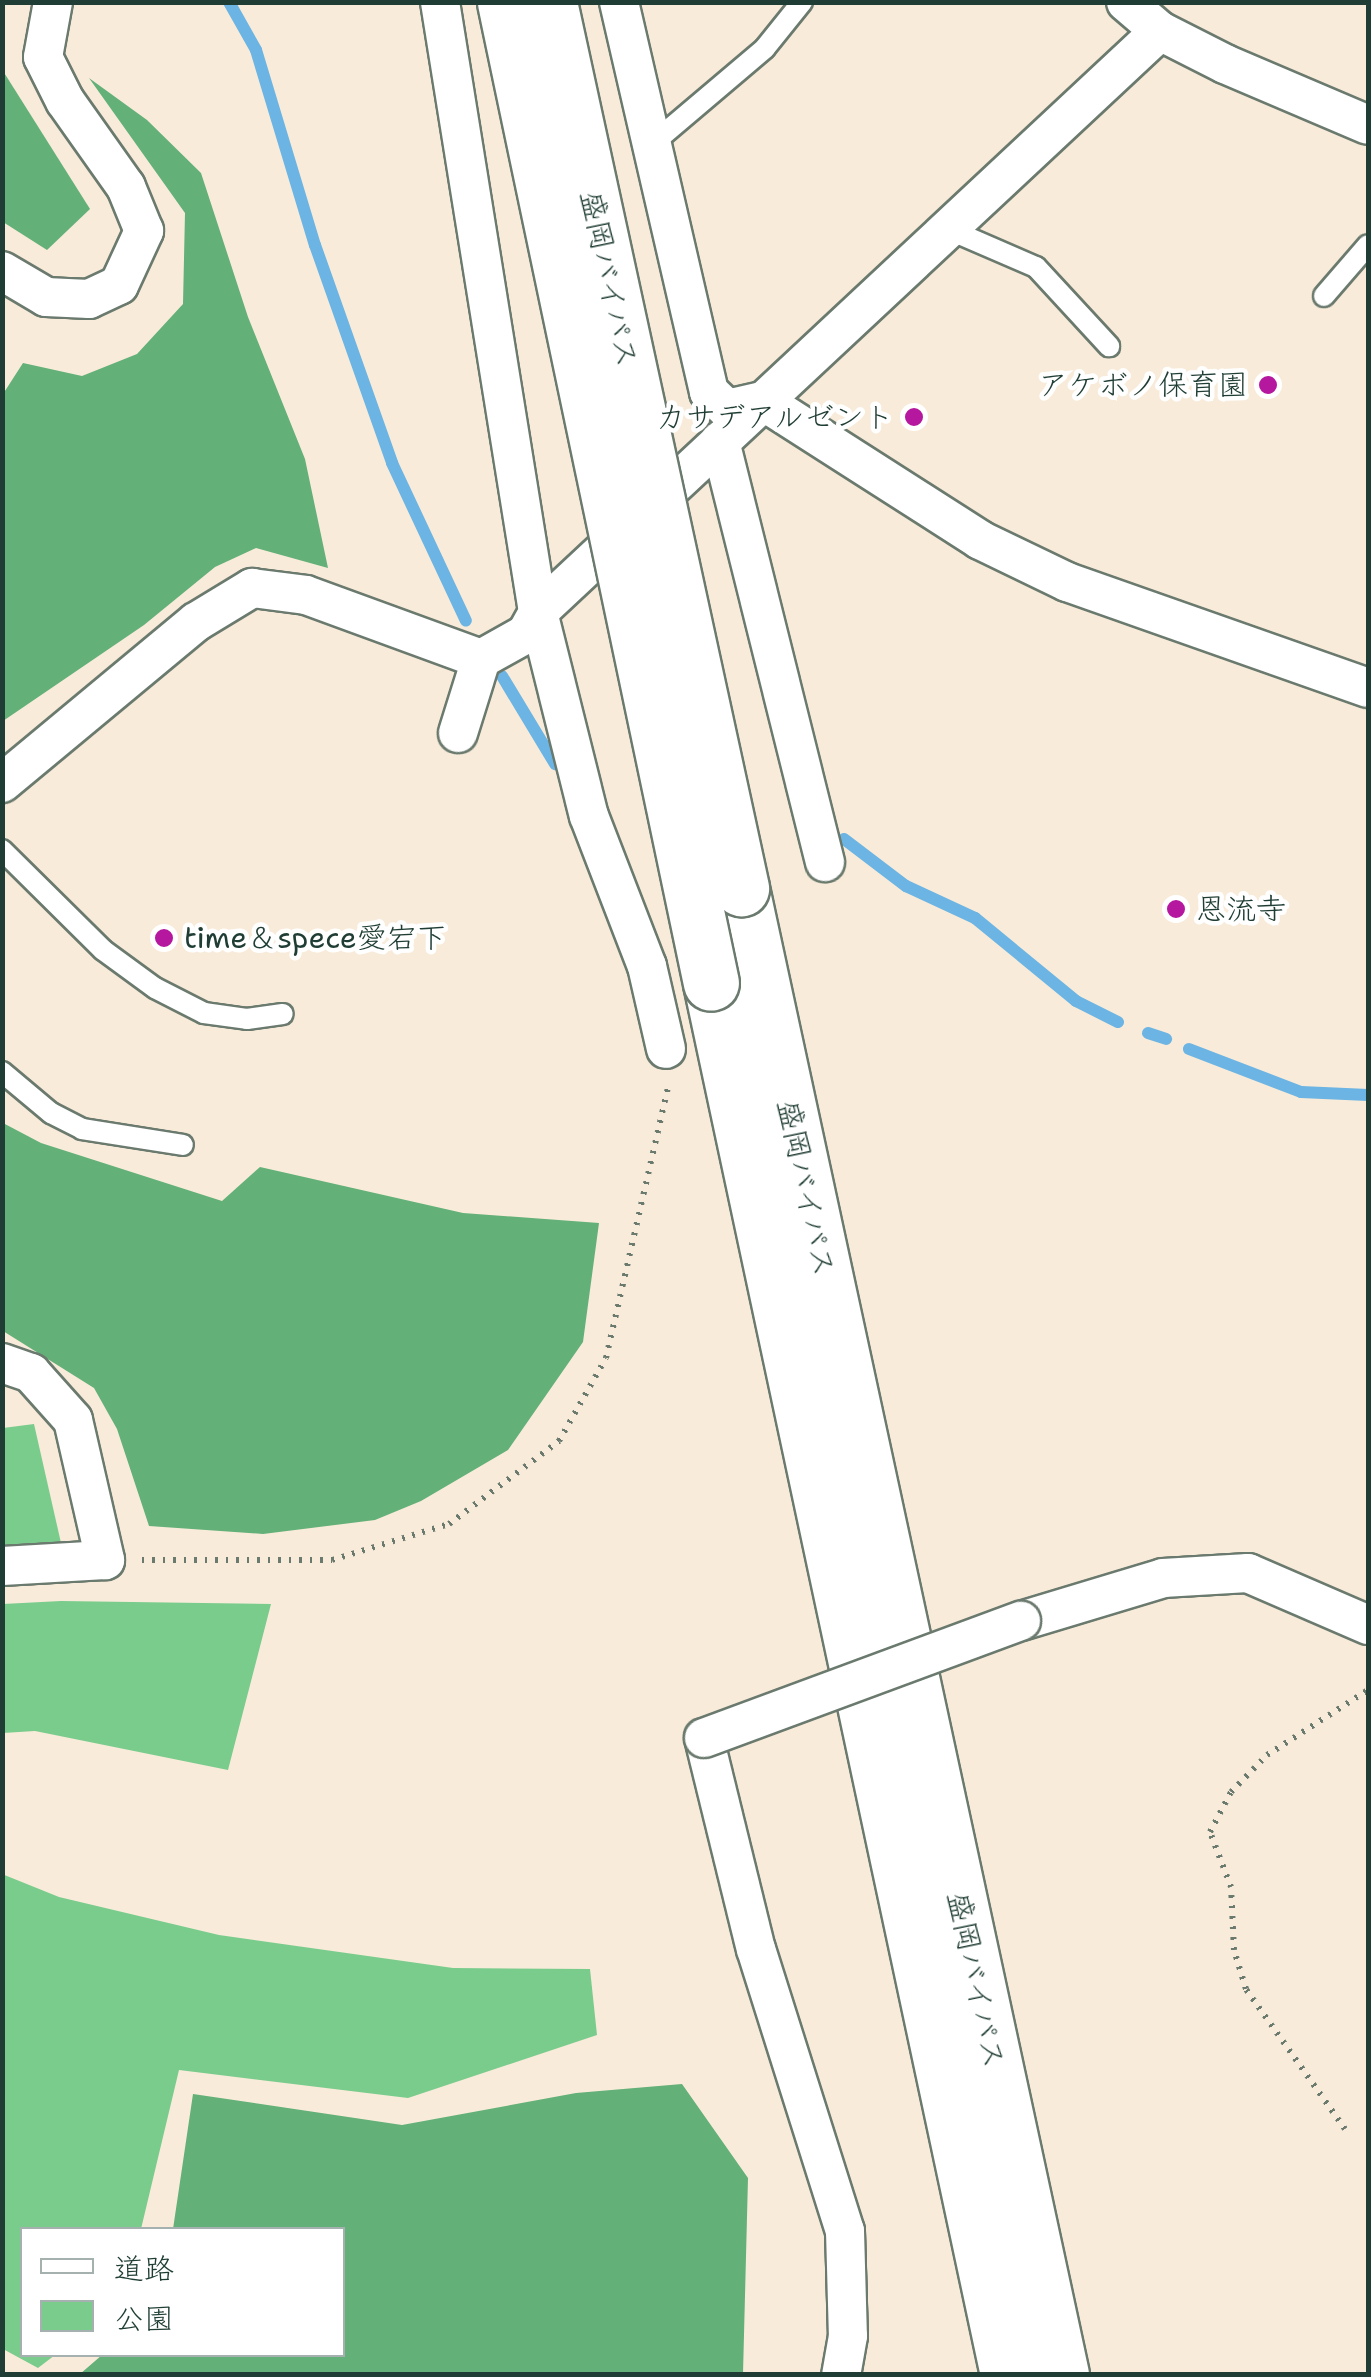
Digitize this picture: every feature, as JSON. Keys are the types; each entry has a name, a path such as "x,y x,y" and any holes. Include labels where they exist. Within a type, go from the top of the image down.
{"highway":[{"name":"盛岡バイパス","path":"504,2 1008,2374"},
{"name":"盛岡バイパス","path":"549,2 1062,2374"}],"street":[{"path":"2,271 46,297 89,299 119,285 144,231 126,187 66,102 43,57 53,2"},
{"path":"440,2 538,612 589,816 646,966 668,1064"},
{"path":"619,2 710,392 727,409 763,401 980,540 1032,565 1368,688"},
{"path":"1126,2 1160,31 1286,94 1368,125"},
{"path":"458,733 480,659 526,634 538,612 1160,31"},
{"path":"720,441 825,862"},
{"path":"2,782 185,631 252,588 306,595 480,659"},
{"path":"646,966 662,982 711,983"},
{"path":"2,1362 31,1373 73,1420 105,1560 2,1566"},
{"path":"841,2374 848,2336 845,2230 756,1949 704,1738 1021,1621 1163,1578 1248,1574 1368,1625"}],"lane":[{"path":"652,144 755,58 802,2"},
{"path":"948,229 1036,267 1108,346"},
{"path":"1324,296 1368,246"},
{"path":"2,850 103,950 155,988 204,1013 247,1019 283,1014"},
{"path":"2,1072 51,1113 82,1129 183,1145"}],"path":[{"path":"105,1560 332,1560 450,1524 560,1441 606,1358 668,1064"},
{"path":"1345,2129 1246,1990 1234,1950 1231,1887 1210,1832 1219,1808 1256,1764 1368,1690"}],"green space":[{"path":"3,71 90,209 47,250 3,222"},
{"path":"89,78 147,120 201,173 248,317 305,459 328,568 256,548 215,567 144,625 3,721 3,394 23,363 82,376 137,354 183,304 185,213"},
{"path":"3,1123 41,1143 222,1201 260,1167 463,1213 599,1223 583,1342 508,1450 421,1501 375,1520 263,1534 149,1526 117,1429 94,1388 3,1331"},
{"path":"34,1424 61,1543 3,1546 3,1428"},
{"path":"3,1604 271,1604 228,1770 35,1731 3,1733"},
{"path":"2,1874 59,1897 219,1935 453,1968 590,1969 597,2035 408,2098 179,2070 141,2227 20,2227 20,2357 52,2357 38,2368 3,2349"},
{"path":"682,2084 748,2178 743,2374 80,2374 100,2357 345,2357 345,2227 173,2227 193,2094 402,2125 576,2093"}],"waterway":[{"path":"229,2 256,50 315,245 392,463 466,621"},
{"path":"502,676 555,764"},
{"path":"844,839 906,886 975,918 1076,1001 1118,1022"},
{"path":"1148,1033 1166,1039"},
{"path":"1189,1049 1301,1092 1368,1095"}],"place":[{"name":"アケボノ保育園","path":"1268,385"},
{"name":"カサデアルゼント","path":"914,417"},
{"name":"恩流寺","path":"1176,909"},
{"name":"time＆spece愛宕下","path":"164,938"}]}
